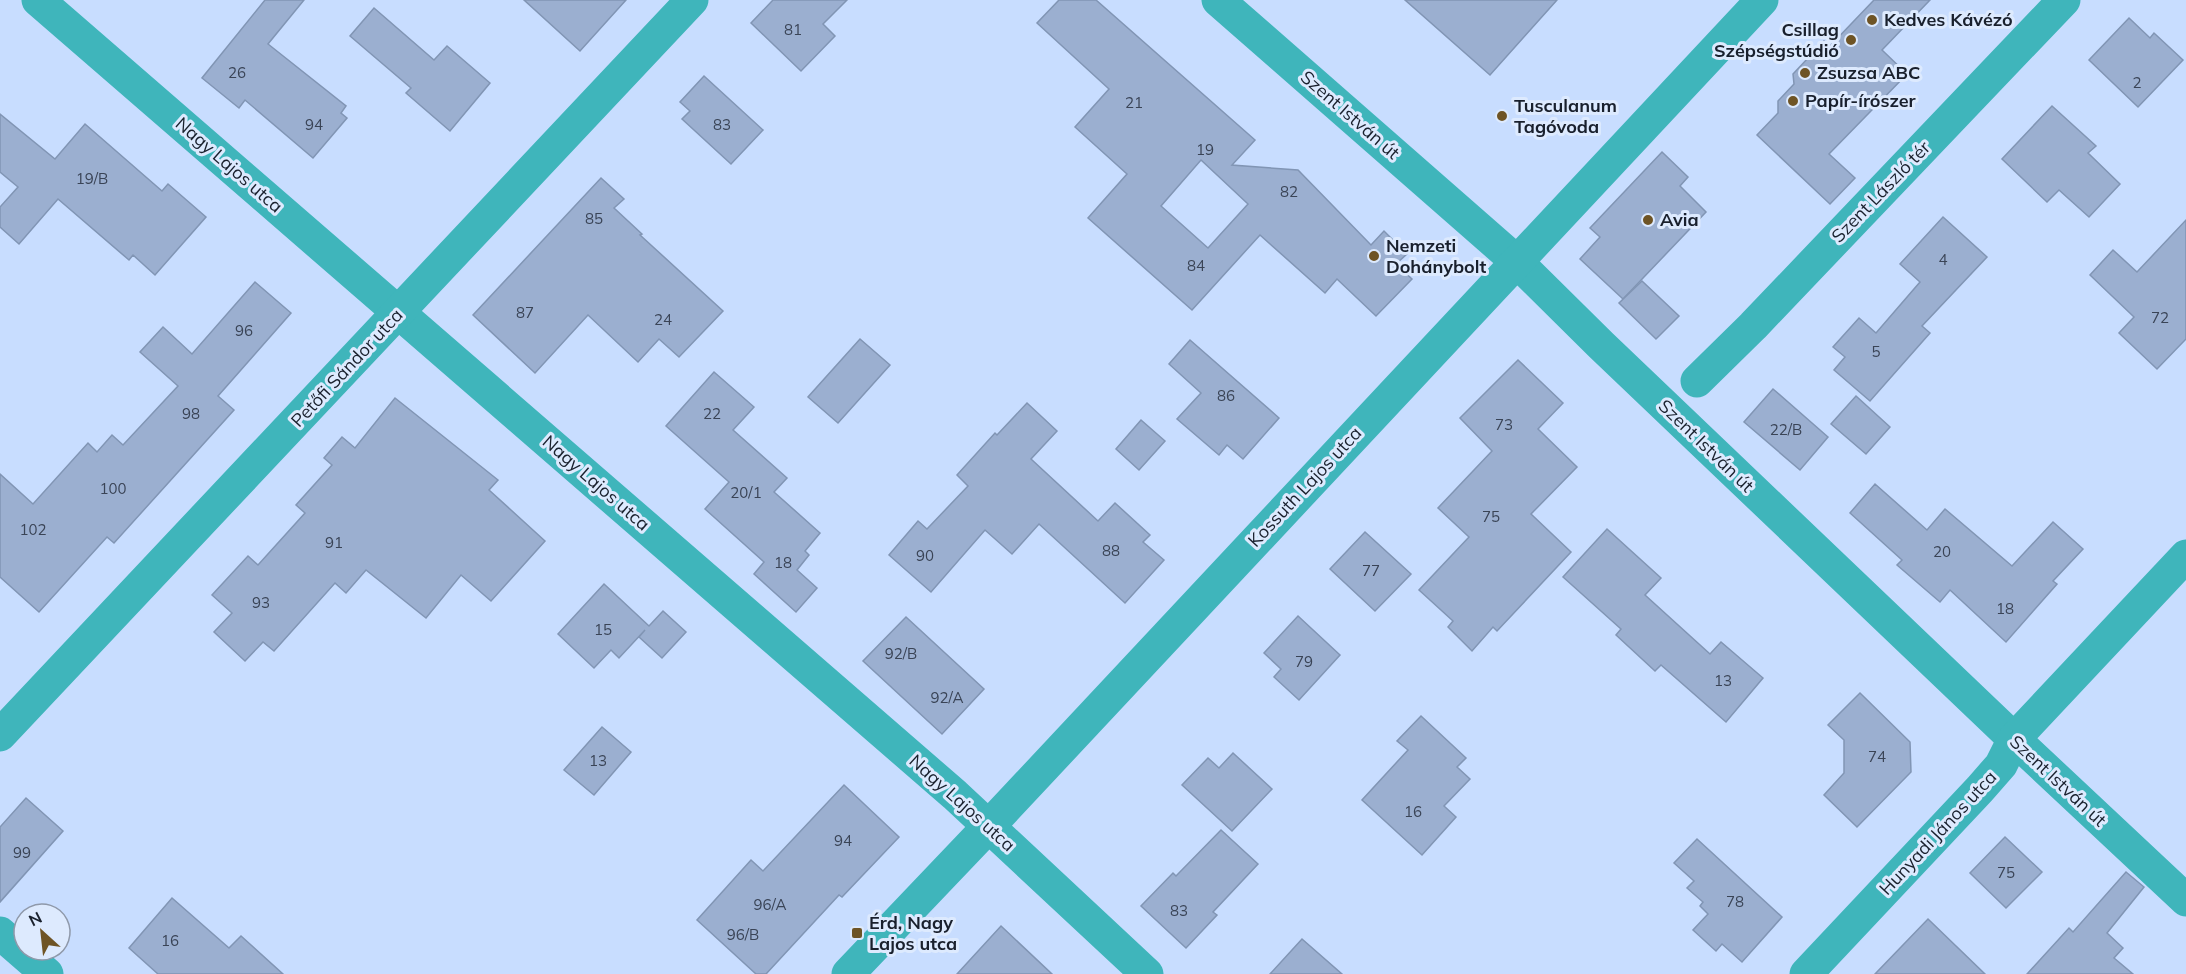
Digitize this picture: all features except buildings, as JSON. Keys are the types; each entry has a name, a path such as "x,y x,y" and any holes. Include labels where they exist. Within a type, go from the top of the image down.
{"street":[{"name":"Nagy Lajos utca","path":"38,0 989,826 1148,974"},
{"name":"Petőfi Sándor utca","path":"0,735 692,0"},
{"name":"Szent István út","path":"1218,0 1516,261 2014,739 2186,900"},
{"name":"Kossuth Lajos utca","path":"848,974 1762,0"},
{"name":"Szent László tér","path":"1697,381 1754,326 2064,0"},
{"name":"Hunyadi János utca","path":"1806,974 1980,789 2001,765 2014,739 2186,556"},
{"path":"0,933 47,974"}],"place":[{"name":"Kedves Kávézó","path":"1872,20"},
{"name":"Csillag Szépségstúdió","path":"1851,40"},
{"name":"Zsuzsa ABC","path":"1805,73"},
{"name":"Papír-írószer","path":"1793,101"},
{"name":"Tusculanum Tagóvoda","path":"1502,116"},
{"name":"Avia","path":"1648,220"},
{"name":"Nemzeti Dohánybolt","path":"1374,256"},
{"name":"Érd, Nagy Lajos utca","path":"857,933"}]}
